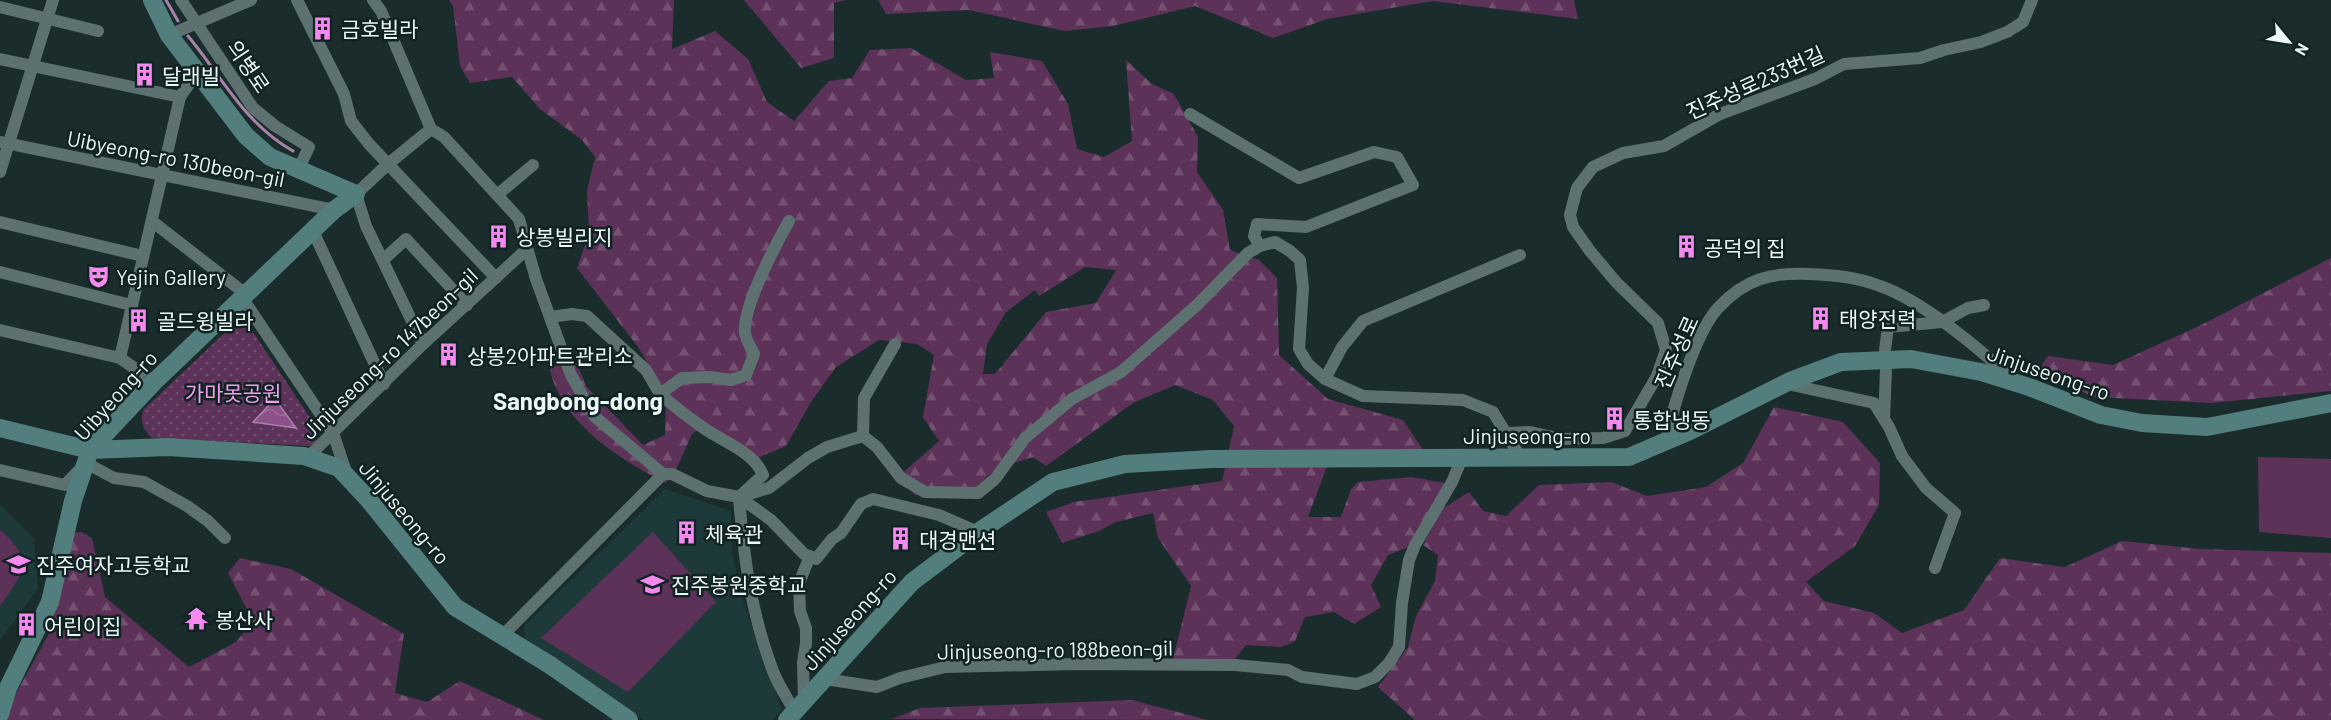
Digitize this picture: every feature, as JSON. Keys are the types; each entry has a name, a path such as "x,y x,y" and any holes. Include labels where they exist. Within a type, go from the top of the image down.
{"main road":[{"path":"152,0 169,35 246,136 270,157 356,194"},
{"name":"Uibyeong-ro","path":"0,714 8,688 50,602 73,501 88,457 154,382 334,210 356,194"},
{"name":"Jinjuseong-ro","path":"795,711 912,582 978,532 1053,482 1125,464 1211,459 1629,457 1786,384 1841,362 1911,359 1981,372 2015,382 2101,415 2142,423 2208,427 2331,403"},
{"name":"Jinjuseong-ro","path":"0,428 88,457 168,447 304,456 339,468 368,499 455,607 550,665 629,720"}],"street":[{"path":"0,172 4,143 33,66 53,0"},
{"name":"의병로","path":"181,0 253,108 275,126 309,147 299,168"},
{"path":"169,35 231,3 251,0"},
{"path":"297,0 344,94 351,121 388,164 496,278"},
{"path":"372,0 381,11 431,129 444,137 519,219 527,249 571,375 594,416 663,474 672,474 707,490 739,497 771,520 804,554 816,559 832,539 841,533 861,504 873,499 939,515 978,532"},
{"name":"진주성로233번길","path":"1504,433 1530,432 1562,439 1603,438 1625,431 1657,376 1666,350 1658,323 1616,282 1573,227 1570,215 1577,188 1593,167 1623,153 1664,147 1720,114 1815,79 1844,64 1920,58 1981,42 2007,32 2023,22 2032,0"},
{"path":"0,7 98,31"},
{"path":"0,59 180,97"},
{"path":"120,358 180,97 198,71"},
{"path":"1190,114 1299,178 1374,152 1397,157 1413,184 1306,227 1257,224 1254,236 1260,246"},
{"path":"423,344 366,226 356,194 431,129"},
{"name":"Uibyeong-ro 130beon-gil","path":"4,143 334,210"},
{"path":"497,195 533,165"},
{"path":"660,394 682,378 710,376 730,380 746,375 754,354 745,335 746,317 759,281 789,221"},
{"path":"0,222 143,256"},
{"path":"153,222 245,297 333,433 348,477"},
{"path":"313,231 384,384"},
{"path":"383,260 406,239 467,304"},
{"path":"863,436 877,447 901,478 925,492 978,493 995,479 1025,438 1072,399 1121,372 1197,305 1248,253 1260,246 1275,242 1300,260 1303,288 1299,349 1308,364 1325,379 1363,396 1463,400 1493,412 1521,458"},
{"name":"Jinjuseong-ro 147beon-gil","path":"304,456 309,457 423,344 527,249"},
{"path":"1325,379 1342,347 1363,321 1520,255"},
{"path":"0,272 131,305"},
{"name":"진주성로","path":"1666,441 1674,403 1701,336 1718,308 1741,288 1767,275 1800,273 1841,275 1881,286 1942,322 1989,358 2015,382"},
{"path":"1885,350 1888,327 1942,322 1968,308 1984,305"},
{"path":"550,317 572,314 587,316 646,370 660,394 681,412 747,454 760,467 763,475 739,497"},
{"path":"0,330 120,358 154,382"},
{"path":"863,436 864,398 895,344"},
{"path":"1884,419 1886,370"},
{"path":"1786,384 1874,403 1902,456 1926,488 1955,513 1935,568"},
{"path":"739,497 769,488 808,458 827,447 863,436"},
{"path":"0,470 65,485 88,457 114,478 144,482 187,506 208,521 225,538"},
{"name":"Jinjuseong-ro 188beon-gil","path":"825,679 876,687 900,678 945,667 1077,664 1235,665 1288,670 1302,677 1358,684 1375,677 1389,663 1399,647 1402,603 1409,560 1415,544 1452,482 1462,458"},
{"path":"501,637 663,474"},
{"path":"739,497 744,560 756,615 774,672 795,711"},
{"path":"795,711 806,636 800,611 799,583 810,556"}],"shaded area":[{"name":"진주봉원중학교","path":"665,489 731,511 732,553 745,608 782,710 773,720 644,720 525,642 524,626"},
{"name":"진주여자고등학교","path":"0,505 34,539 38,589 0,640"}],"green space":[{"path":"449,0 674,0 672,49 715,31 748,59 767,102 794,121 829,81 852,78 870,50 911,48 966,80 994,78 990,52 1042,61 1068,104 1077,149 1104,157 1132,141 1126,60 1152,84 1174,94 1198,137 1197,172 1223,210 1230,250 1259,260 1277,278 1279,355 1328,399 1403,420 1423,450 1329,461 1308,517 1341,517 1351,489 1358,482 1412,477 1445,483 1409,547 1388,555 1371,585 1381,607 1354,624 1334,612 1305,617 1295,641 1281,647 1246,645 1234,660 1173,659 1191,586 1158,538 1153,513 1116,522 1099,531 1062,543 1046,512 1074,502 1222,481 1234,426 1213,400 1175,385 1133,403 1046,466 1033,457 996,469 969,493 915,495 898,477 939,441 923,417 934,355 917,344 879,340 836,367 811,402 786,446 750,461 705,425 692,434 675,472 666,483 630,463 580,424 557,390 550,370 560,350 573,354 586,386 643,445 665,435 666,395 638,347 577,268 589,234 587,191 595,157 582,140 540,109 512,77 470,83 460,66 453,6","holes":["1085,267 1116,270 1096,303 1046,312 995,374 983,374 987,344 1006,312 1035,290 1039,296"]},
{"path":"744,0 846,0 834,3 834,58 801,68"},
{"path":"878,0 1574,0 1578,19 1433,1 1327,19 1273,38 1195,6 1113,26 1064,31 969,10 886,14"},
{"path":"2331,258 2331,391 2212,403 2094,397 2037,372 2048,356 2113,365 2199,326"},
{"name":"가마못공원","path":"241,323 249,326 317,428 316,440 310,446 152,438 143,426 143,410 233,325"},
{"path":"1774,407 1843,422 1880,463 1879,505 1855,546 1806,582 1824,601 1874,613 1902,633 1964,610 2000,558 2065,567 2122,541 2200,549 2331,553 2331,720 1415,720 1378,687 1408,647 1416,616 1435,581 1438,555 1423,545 1442,509 1469,492 1483,511 1506,516 1539,485 1611,482 1647,496 1706,487 1743,463"},
{"path":"2258,457 2331,459 2331,538 2259,532"},
{"path":"0,530 18,550 22,559 22,567 15,585 0,606"},
{"path":"81,532 92,538 105,597 189,667 236,642 253,621 228,573 240,558 291,569 404,634 395,693 427,702 460,681 544,720 4,720 8,708 52,628 59,580 59,534"},
{"path":"653,532 716,602 628,692 541,638"},
{"path":"1132,700 1208,720 892,719 920,708"}],"water":[{"path":"275,399 296,428 253,422"}],"waterway":[{"path":"166,0 178,21"},
{"path":"188,36 248,114 276,140 293,151"}],"place":[{"name":"금호빌라","path":"323,28"},
{"name":"달래빌","path":"144,75"},
{"name":"상봉빌리지","path":"498,236"},
{"name":"공덕의 집","path":"1686,247"},
{"name":"Yejin Gallery","path":"98,276"},
{"name":"태양전력","path":"1821,318"},
{"name":"골드윙빌라","path":"139,320"},
{"name":"상봉2아파트관리소","path":"449,355"},
{"name":"통합냉동","path":"1615,419"},
{"name":"체육관","path":"687,533"},
{"name":"대경맨션","path":"901,539"},
{"name":"진주여자고등학교","path":"18,564"},
{"name":"진주봉원중학교","path":"653,584"},
{"name":"봉산사","path":"197,619"},
{"name":"어린이집","path":"26,625"}],"district":[{"name":"Sangbong-dong","path":"578,400"}]}
